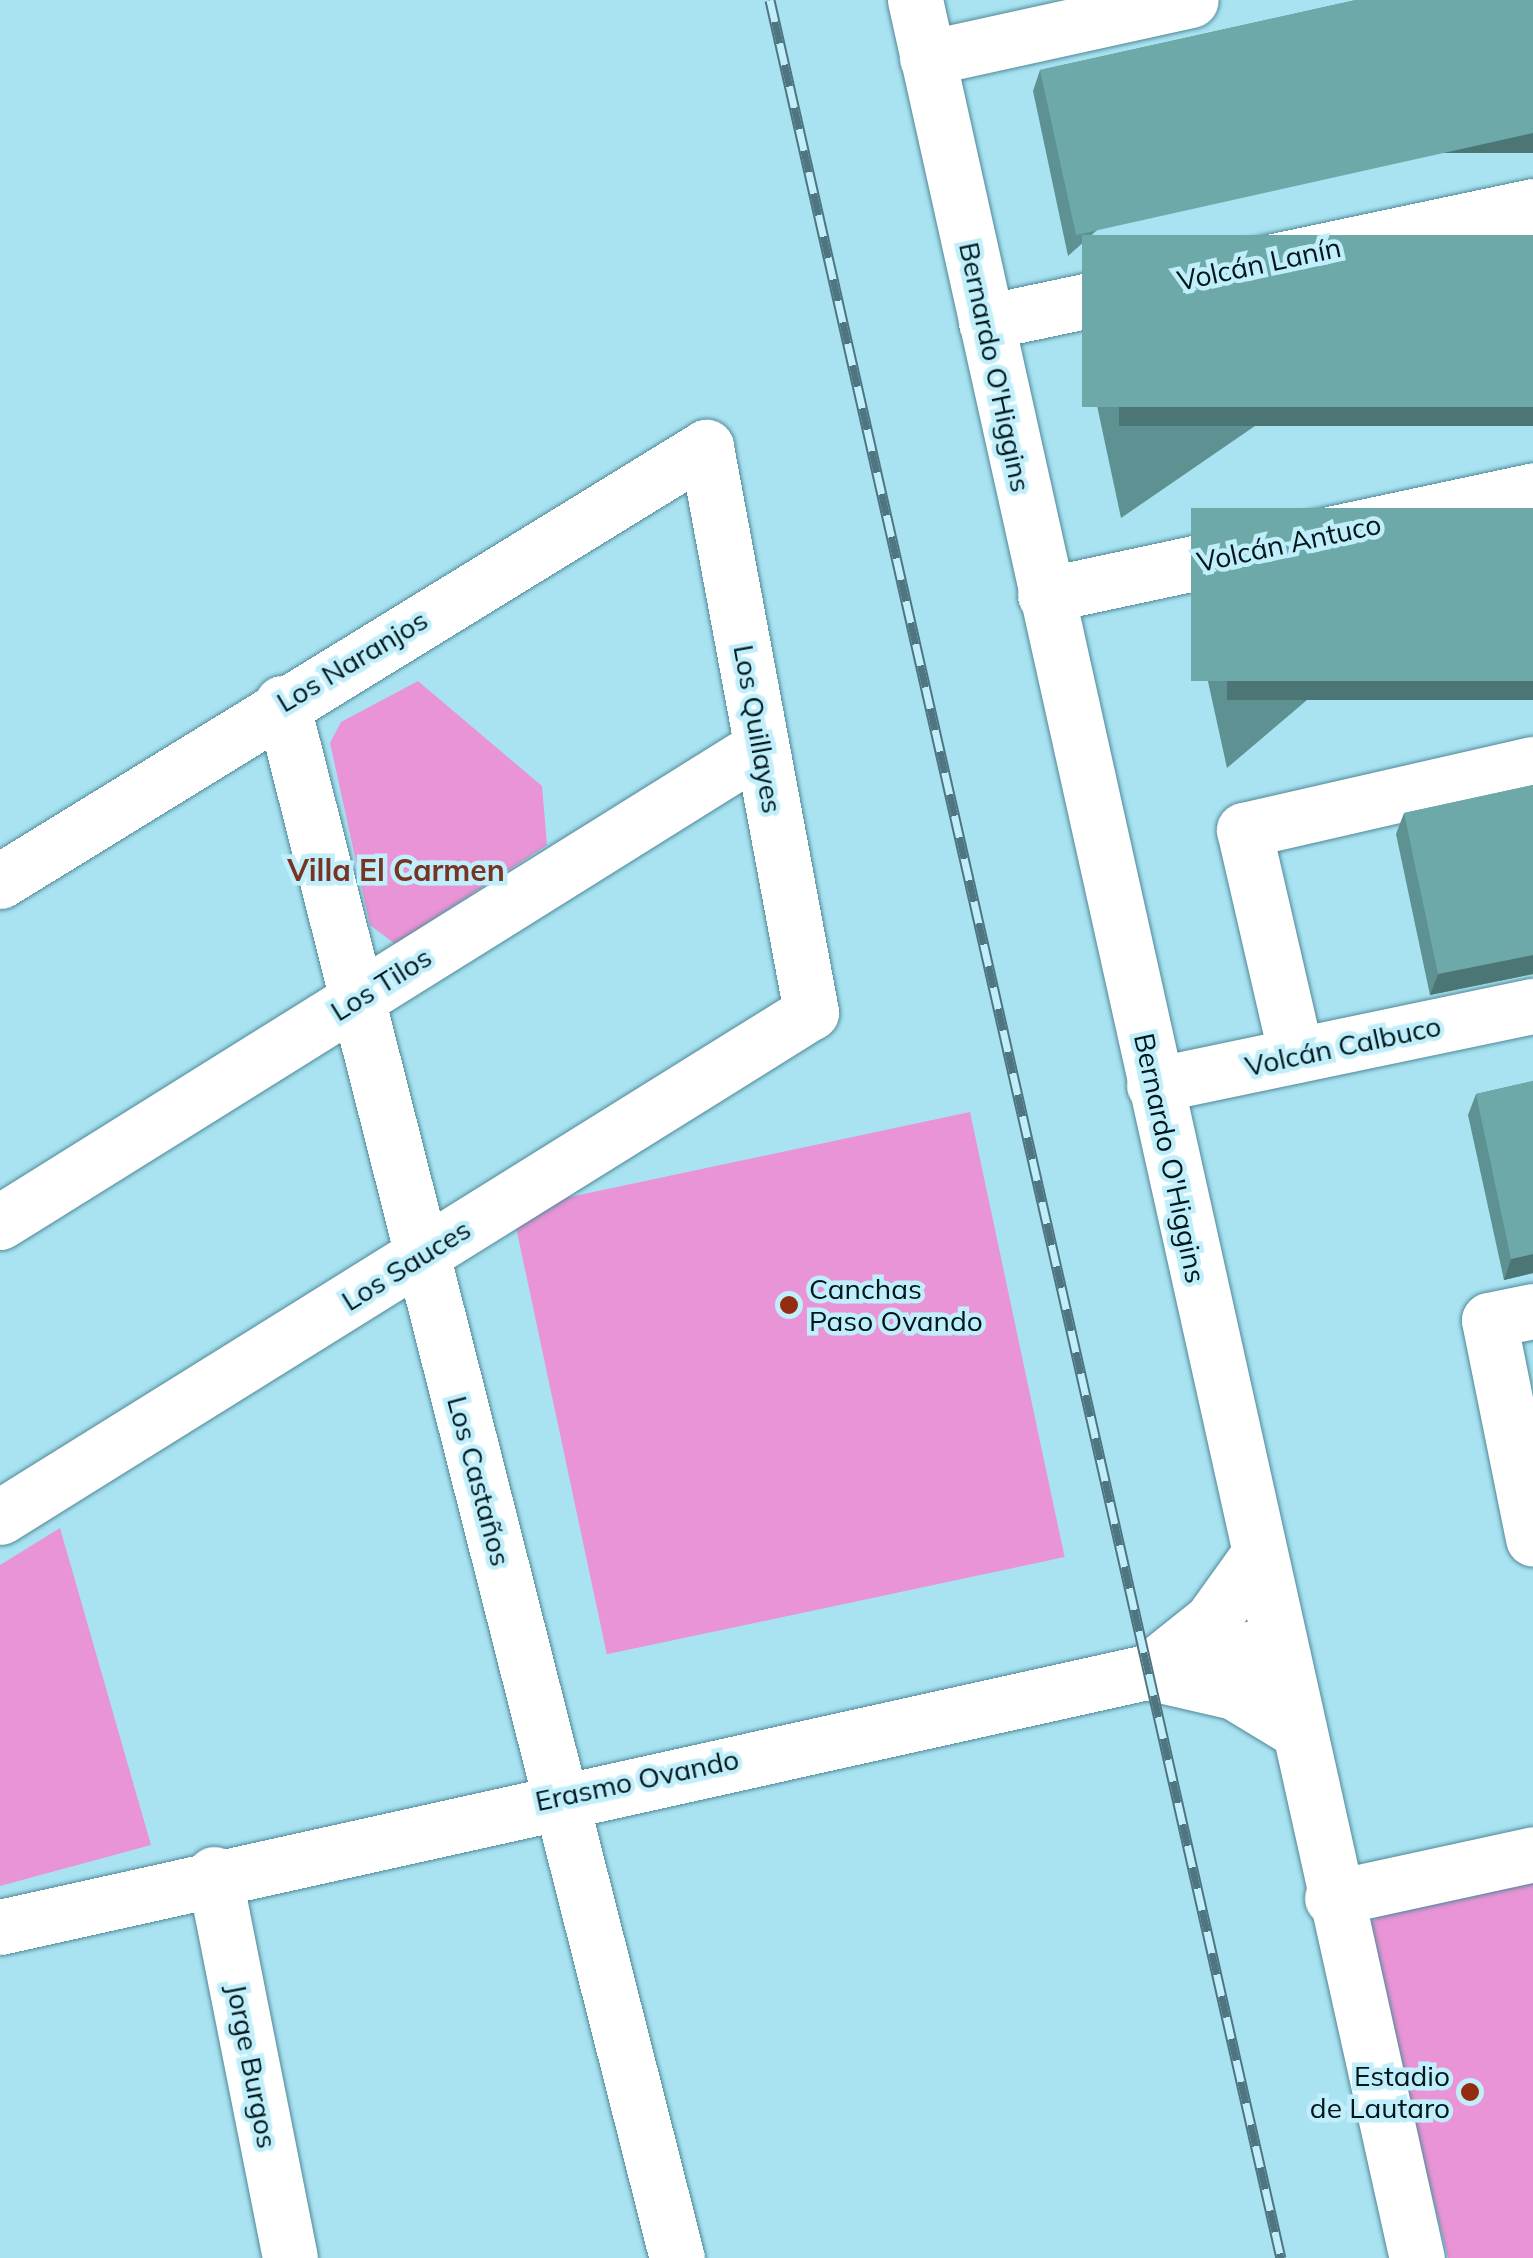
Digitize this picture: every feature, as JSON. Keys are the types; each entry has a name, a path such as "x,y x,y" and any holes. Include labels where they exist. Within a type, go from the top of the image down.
{"street":[{"name":"Bernardo O'Higgins","path":"914,0 1332,1898 1416,2258"},
{"path":"928,58 1099,10 1191,0"},
{"name":"Volcán Lanín","path":"986,322 1533,206"},
{"name":"Los Naranjos","path":"0,880 282,703 706,446"},
{"name":"Los Quillayes","path":"706,446 811,1012"},
{"name":"Volcán Antuco","path":"1045,594 1533,490"},
{"name":"Los Castaños","path":"282,703 358,998 418,1257 562,1796 677,2258"},
{"name":"Los Tilos","path":"0,1222 762,747"},
{"path":"1296,1055 1244,830 1533,764"},
{"name":"Volcán Calbuco","path":"1154,1086 1533,1006"},
{"name":"Los Sauces","path":"0,1517 811,1012"},
{"path":"1511,1316 1533,1539"},
{"path":"1147,1672 1211,1621 1257,1556"},
{"name":"Erasmo Ovando","path":"0,1927 214,1874 562,1796 1276,1643"},
{"path":"1147,1672 1234,1692 1296,1729"},
{"path":"1332,1898 1533,1854"},
{"name":"Jorge Burgos","path":"214,1874 290,2258"}],"shaded area":[{"path":"418,681 542,786 547,845 395,944 370,925 330,743 341,722"},
{"path":"970,1112 1065,1557 607,1654 512,1209"},
{"path":"60,1528 151,1845 0,1886 0,1565"},
{"name":"Estadio de Lautaro","path":"1533,1881 1533,2258 1448,2258 1365,1927 1394,1905"}],"building":[{"path":"1356,0 1533,0 1533,133 1076,235 1040,70"},
{"path":"1082,235 1533,235 1533,407 1082,407"},
{"path":"1191,508 1533,508 1533,681 1191,681"},
{"path":"1533,785 1533,955 1438,974 1404,813"},
{"path":"1533,1081 1533,1254 1511,1259 1476,1094"}],"railway":[{"path":"770,0 1281,2258"}],"place":[{"name":"Canchas Paso Ovando","path":"789,1305"},
{"name":"Estadio de Lautaro","path":"1470,2092"}],"district":[{"name":"Villa El Carmen","path":"396,870"}]}
